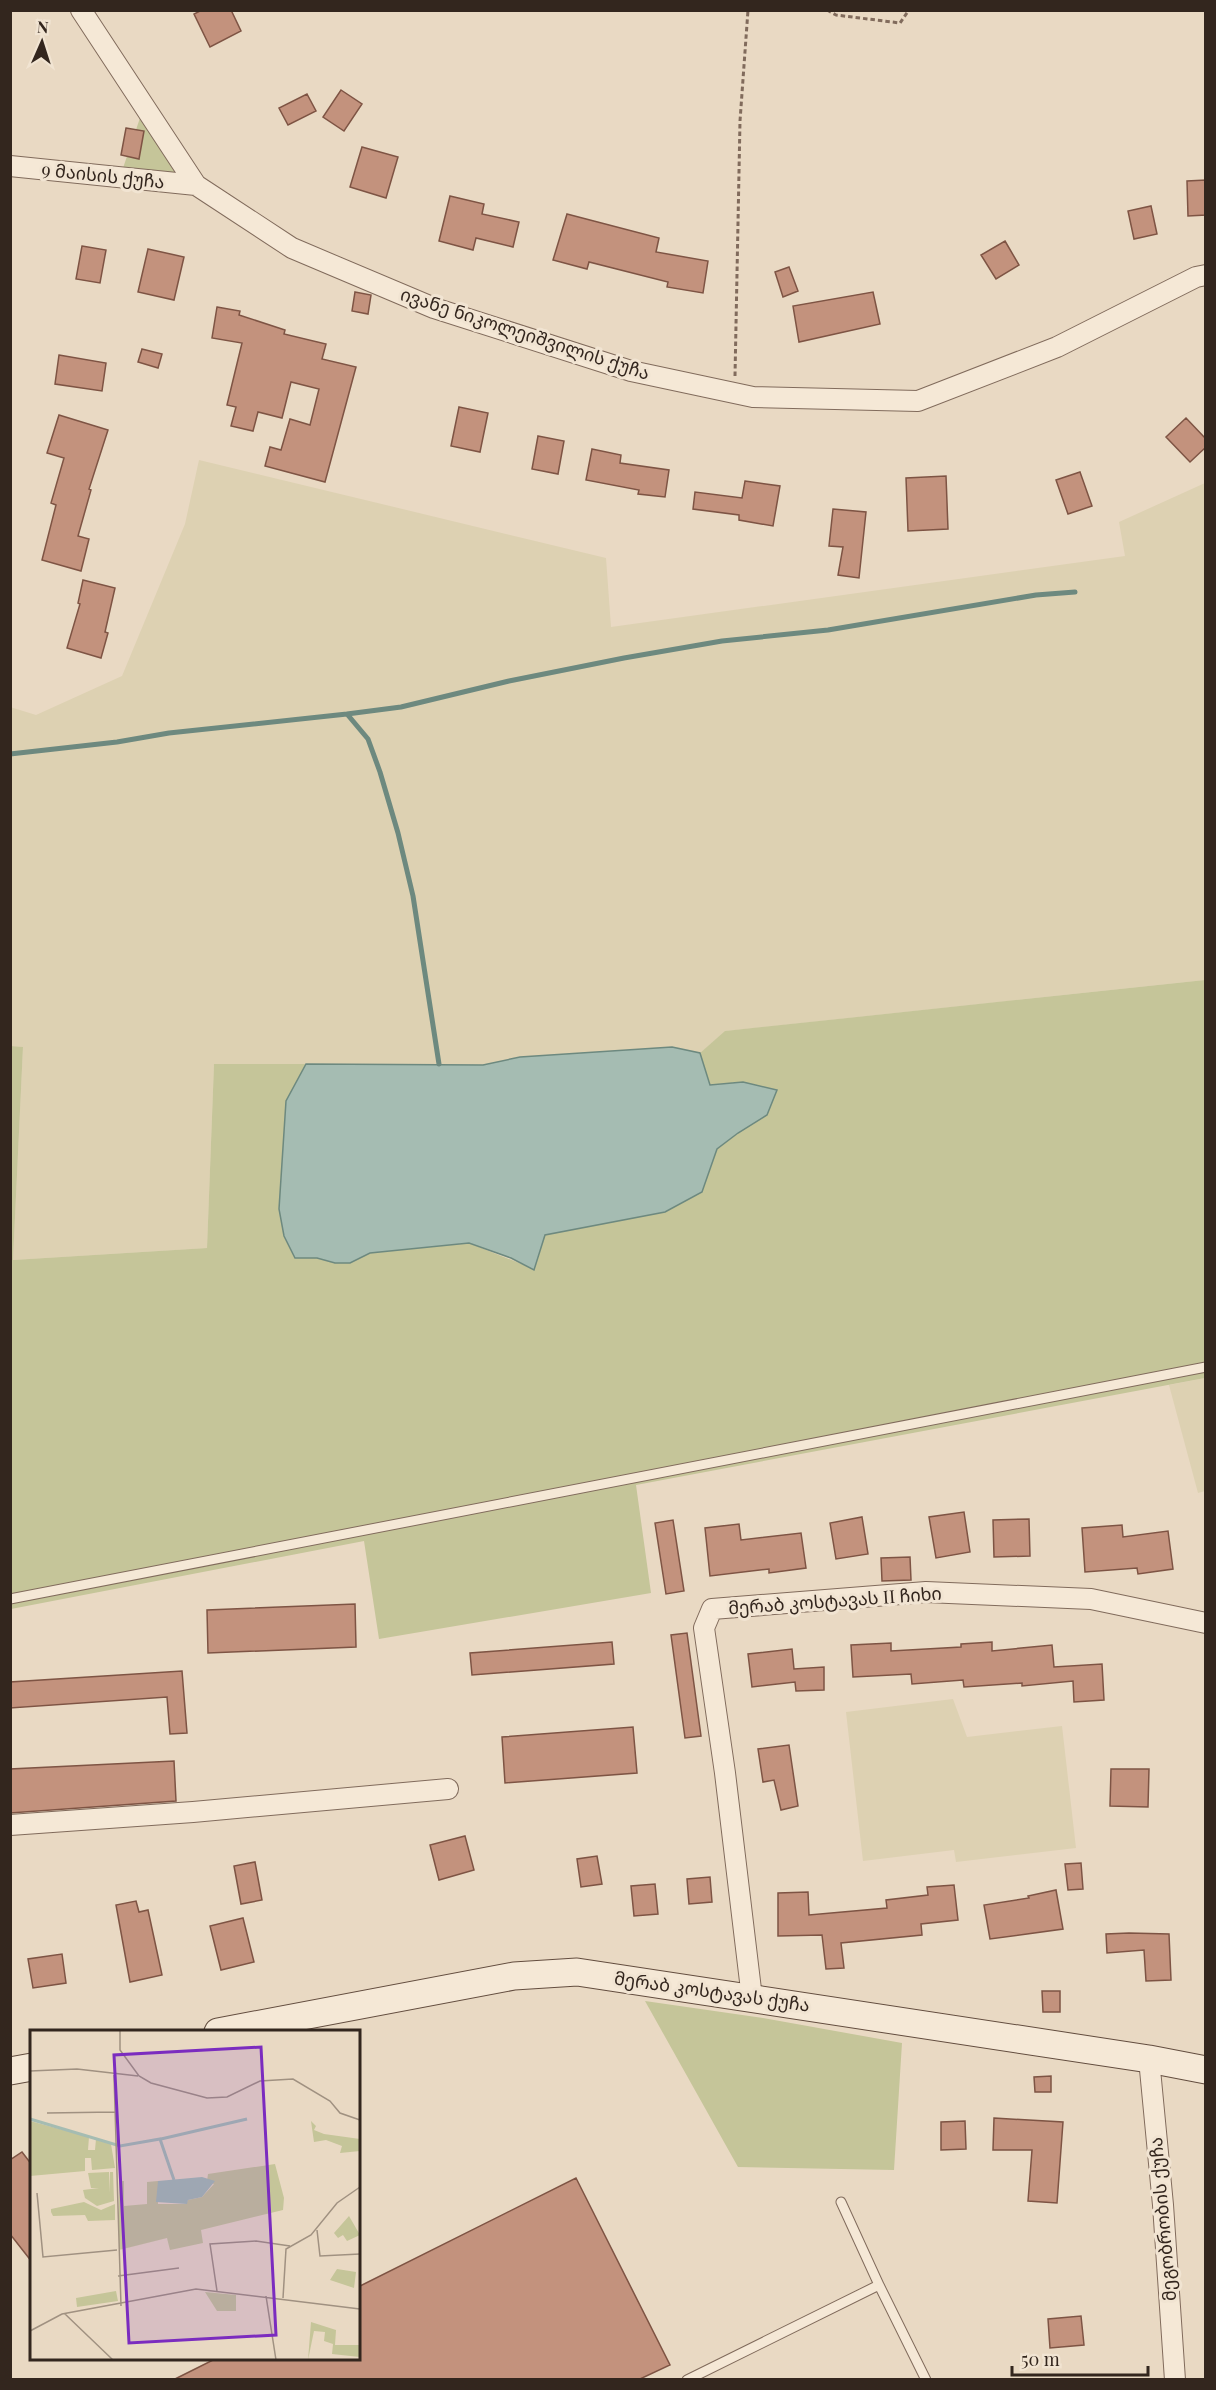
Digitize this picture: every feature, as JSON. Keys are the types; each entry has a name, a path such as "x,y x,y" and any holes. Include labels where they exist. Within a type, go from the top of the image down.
{"main road":[{"name":"მერაბ კოსტავას ქუჩა","path":"223,2030 514,1976 577,1972 1149,2059 1206,2070"},
{"path":"10,2071 30,2067"}],"street":[{"name":"ივანე ნიკოლეიშვილის ქუჩა","path":"81,10 196,185 292,248 434,308 631,371 753,397 918,401 1057,347 1196,276 1206,275"},
{"name":"9 მაისის ქუჩა","path":"10,166 196,185"},
{"name":"მერაბ კოსტავას II ჩიხი","path":"752,1998 704,1628 712,1609 926,1592 1091,1599 1206,1623"},
{"path":"10,1826 448,1789"},
{"name":"მეგობრობის ქუჩა","path":"1149,2059 1163,2205 1175,2379"}],"lane":[{"path":"10,1599 1206,1367"},
{"path":"841,2202 926,2379"},
{"path":"687,2379 879,2285"}],"path":[{"path":"735,393 740,122 748,10"},
{"path":"827,10 836,15 900,23 909,10"}],"shaded area":[{"path":"199,460 606,558 611,627 1125,556 1119,522 1205,483 1205,980 726,1031 700,1053 672,1047 520,1057 483,1065 214,1064 207,1248 13,1260 23,1047 10,1046 10,707 36,715 122,676 185,524"},
{"path":"672,1047 700,1053 710,1085 743,1082 777,1090 767,1115 717,1149 702,1192 665,1212 545,1235 534,1270 511,1258 469,1243 370,1253 350,1263 335,1263 317,1258 295,1258 284,1236 279,1209 286,1101 306,1064 483,1065 520,1057"},
{"path":"1205,1378 1205,1491 1198,1493 1169,1385"},
{"path":"953,1699 967,1737 1062,1726 1076,1848 956,1862 954,1850 863,1861 846,1712"}],"green space":[{"path":"141,115 177,173 175,176 123,168"},
{"path":"1205,980 1205,1378 636,1485 651,1593 379,1639 364,1541 11,1609 11,1046 23,1047 13,1260 207,1248 214,1064 306,1064 286,1101 295,1258 317,1258 335,1263 350,1263 370,1253 469,1243 534,1269 545,1235 665,1212 702,1192 717,1149 738,1133 743,1082 709,1085 700,1053 725,1031"},
{"path":"645,2001 763,2018 902,2043 894,2170 738,2167"}],"building":[{"path":"202,10 231,10 241,31 210,47 194,14"},
{"path":"341,90 362,104 344,131 323,117"},
{"path":"307,94 316,111 288,125 279,108"},
{"path":"126,128 144,131 139,159 121,155"},
{"path":"362,147 398,157 386,198 350,187"},
{"path":"1206,180 1206,215 1188,216 1187,181"},
{"path":"450,196 484,204 482,214 519,222 513,247 476,238 473,250 439,241"},
{"path":"1151,206 1157,234 1134,239 1128,211"},
{"path":"567,214 659,238 656,252 708,261 703,293 667,287 668,282 589,262 587,269 553,260"},
{"path":"1005,241 1019,265 996,279 981,255"},
{"path":"82,246 106,250 100,283 76,279"},
{"path":"148,249 184,257 174,300 138,292"},
{"path":"789,267 798,291 783,297 775,272"},
{"path":"355,292 371,295 368,314 352,311"},
{"path":"873,292 880,324 799,342 793,306"},
{"path":"217,307 240,311 239,315 285,330 284,334 326,344 322,359 356,367 325,482 265,466 270,447 281,450 290,419 310,425 319,389 291,382 282,418 258,412 253,431 231,426 236,407 227,405 242,343 212,338"},
{"path":"142,349 162,354 158,368 138,362"},
{"path":"59,355 106,363 102,391 55,384"},
{"path":"459,407 488,413 480,452 451,446"},
{"path":"59,415 108,430 89,489 91,490 78,536 89,539 81,571 42,560 56,505 51,503 64,458 47,453"},
{"path":"1186,418 1206,439 1206,447 1190,462 1166,437"},
{"path":"538,436 564,441 558,474 532,469"},
{"path":"592,449 621,455 620,463 669,470 665,497 638,494 639,490 586,480"},
{"path":"1080,472 1092,506 1068,514 1056,480"},
{"path":"946,476 948,529 908,531 906,478"},
{"path":"745,481 780,486 773,526 739,520 739,515 693,509 695,492 742,498"},
{"path":"833,509 866,512 859,578 838,575 843,547 829,546"},
{"path":"83,580 115,588 105,632 108,633 101,658 67,648 80,604 78,603"},
{"path":"964,1512 970,1552 936,1558 929,1517"},
{"path":"862,1517 868,1554 836,1559 830,1523"},
{"path":"1029,1519 1030,1556 994,1557 993,1520"},
{"path":"673,1520 684,1591 666,1594 655,1523"},
{"path":"739,1524 741,1540 801,1533 806,1568 769,1573 769,1569 710,1576 705,1528"},
{"path":"1122,1525 1123,1537 1168,1531 1173,1569 1138,1574 1137,1568 1085,1572 1082,1528"},
{"path":"910,1557 911,1580 882,1581 881,1558"},
{"path":"355,1604 356,1647 208,1653 207,1610"},
{"path":"687,1633 701,1736 685,1738 671,1635"},
{"path":"612,1642 614,1664 472,1675 470,1653"},
{"path":"992,1642 992,1651 1052,1645 1054,1667 1102,1664 1104,1700 1074,1702 1073,1681 1022,1686 1022,1683 964,1687 963,1680 912,1684 911,1674 853,1677 851,1645 891,1643 891,1651 961,1647 961,1644"},
{"path":"792,1649 794,1669 824,1667 824,1690 796,1691 795,1682 752,1687 748,1654"},
{"path":"182,1671 187,1733 170,1734 167,1697 10,1708 10,1682"},
{"path":"633,1727 637,1773 505,1783 502,1737"},
{"path":"789,1745 798,1806 781,1810 774,1780 763,1782 758,1749"},
{"path":"174,1761 176,1801 10,1813 10,1769"},
{"path":"1111,1769 1149,1769 1148,1807 1110,1806"},
{"path":"465,1836 474,1870 439,1880 430,1845"},
{"path":"597,1856 602,1884 581,1887 577,1859"},
{"path":"255,1862 262,1900 241,1904 234,1866"},
{"path":"1081,1863 1083,1889 1068,1890 1065,1864"},
{"path":"710,1877 712,1902 689,1904 687,1879"},
{"path":"655,1884 658,1914 634,1916 631,1886"},
{"path":"954,1885 958,1920 921,1924 922,1935 841,1943 844,1968 826,1969 822,1935 778,1936 778,1893 808,1892 809,1915 887,1908 886,1900 928,1895 927,1887"},
{"path":"1056,1890 1063,1929 990,1939 984,1905 1029,1898 1028,1896"},
{"path":"136,1901 139,1912 148,1910 162,1975 130,1982 116,1905"},
{"path":"243,1918 254,1962 221,1970 210,1926"},
{"path":"1106,1934 1169,1934 1171,1980 1146,1981 1144,1950 1107,1953"},
{"path":"62,1954 66,1983 33,1988 28,1959"},
{"path":"1042,1991 1060,1991 1060,2012 1043,2012"},
{"path":"1051,2076 1051,2092 1035,2092 1034,2077"},
{"path":"994,2118 1063,2122 1057,2203 1028,2201 1032,2150 993,2150"},
{"path":"965,2121 966,2149 941,2150 941,2122"},
{"path":"22,2152 30,2162 30,2259 10,2234 10,2160"},
{"path":"576,2178 670,2365 640,2379 175,2379 213,2360 360,2360 360,2286"},
{"path":"1081,2316 1084,2345 1050,2348 1048,2319"}],"waterway":[{"path":"347,714 401,707 509,681 722,641 828,630 1036,595 1075,592"},
{"path":"10,754 117,742 169,733 347,714 368,739 398,833 413,896 439,1064"}]}
